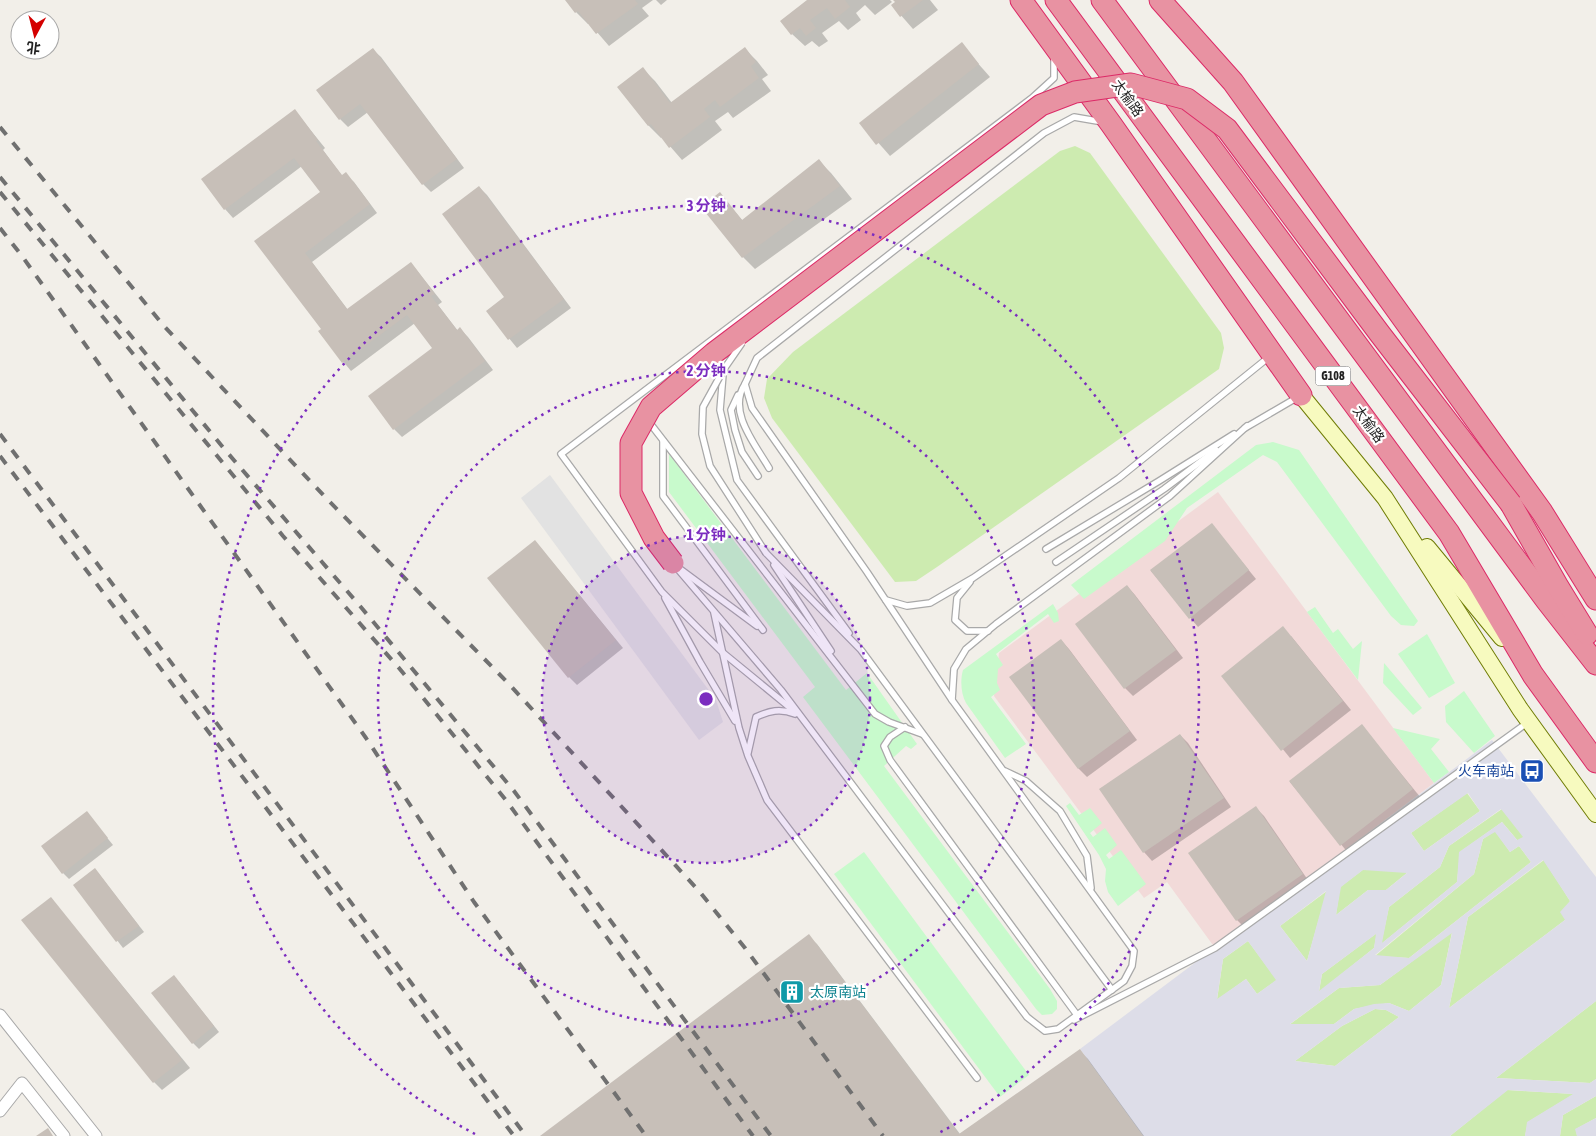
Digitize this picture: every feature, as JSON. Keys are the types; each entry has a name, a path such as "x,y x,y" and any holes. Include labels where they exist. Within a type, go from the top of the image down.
{"highway":[{"path":"1021,0 1111,124 1301,395"},
{"name":"太榆路","path":"1056,0 1449,533 1533,674 1596,762"},
{"name":"G108","path":"1102,0 1540,592 1596,664"},
{"path":"1160,0 1233,82 1542,512 1596,598"},
{"path":"673,563 654,538 631,493 631,443 651,407 714,353 1041,106 1075,92 1131,84 1187,99 1227,129 1380,334 1512,504 1596,598"},
{"path":"1512,504 1557,585 1596,648"}],"main road":[{"path":"1301,395 1533,674"},
{"path":"1385,498 1529,722 1596,814"}],"street":[{"path":"0,1015 96,1136"},
{"path":"0,1111 22,1083 64,1136"}],"lane":[{"path":"740,728 700,662 662,592 561,454 1032,98 1054,78 1054,44"},
{"path":"758,476 742,452 731,410 757,358 1044,133 1074,117 1111,124"},
{"path":"758,320 724,369 703,407 702,434 710,466 855,688"},
{"path":"726,329 720,410 737,480 1112,990"},
{"path":"886,600 907,606 930,603 973,578 1119,478 1273,354"},
{"path":"745,384 752,408 886,600 952,700 1134,951 1132,966 1124,981 1058,1029"},
{"path":"739,392 739,408 746,431 769,468"},
{"path":"1046,549 1301,395"},
{"path":"632,401 637,407"},
{"path":"642,414 875,714 889,722 924,735"},
{"path":"1056,562 1164,489 1247,426"},
{"path":"952,700 954,669 966,649 1170,496 1247,426"},
{"path":"663,441 663,496 763,630 673,563"},
{"path":"766,553 861,650"},
{"path":"673,563 781,690 1027,1017 1045,1031 1058,1029 1216,948 1529,722"},
{"path":"973,578 958,598 955,620 967,631 988,631"},
{"path":"662,592 722,652 801,718"},
{"path":"713,611 740,728 748,756 767,800 977,1078"},
{"path":"748,756 756,717 770,710 788,712 801,718"},
{"path":"905,727 890,737 884,746 890,760 1077,1015"},
{"path":"1004,771 1026,782 1060,811 1087,856 1091,890"}],"shaded area":[{"path":"550,475 716,700 723,722 699,740 521,498"},
{"path":"1218,492 1434,783 1215,948 1167,882 1144,898 994,696 999,653"},
{"path":"1492,740 1596,877 1596,1001 1496,1078 1590,1083 1596,1079 1596,1096 1563,1115 1560,1136 1525,1136 1527,1122 1573,1094 1508,1090 1450,1136 1143,1136 1080,1049","holes":["1468,793 1480,811 1424,851 1411,833","1501,809 1523,837 1517,840 1502,822 1459,852 1457,882 1382,943 1389,907 1440,867 1449,846","1495,832 1510,852 1519,846 1531,862 1409,958 1375,955 1474,874 1483,839","1543,860 1570,901 1560,912 1565,920 1449,1008 1468,917","1363,870 1407,873 1386,890 1368,890 1336,915 1341,887","1326,891 1307,961 1280,926","1452,933 1441,985 1409,1011 1389,1003 1374,1004 1354,1009 1334,1024 1290,1024 1339,988 1380,985","1376,934 1374,948 1319,991 1322,974","1248,941 1276,980 1257,994 1246,979 1217,999 1223,959","1375,1009 1386,1010 1399,1017 1335,1066 1295,1061 1342,1026"]},
{"path":"1596,1118 1596,1136 1577,1136 1575,1129"}],"green space":[{"path":"1075,146 1090,153 1221,333 1224,348 1219,369 916,581 895,582 772,418 764,398 767,379 793,352 1060,151"},
{"path":"1273,442 1299,450 1418,621 1414,626 1401,625 1391,616 1277,462 1263,455 1187,508 1165,541 1084,599 1071,585 1256,445"},
{"path":"669,454 846,690 867,673 917,744 911,749 906,746 884,766 1050,989 1057,1001 1057,1009 1052,1014 1042,1015 1036,1009 803,697 815,687 669,492"},
{"path":"1053,604 1058,613 1059,621 1054,623 1048,614 996,654 1003,665 998,669 997,683 1000,690 991,697 1026,744 1005,758 966,703 961,687 963,670"},
{"path":"1315,607 1333,633 1338,629 1353,649 1362,641 1358,680 1307,612"},
{"path":"1427,634 1455,683 1429,698 1398,654"},
{"path":"1384,663 1422,708 1413,715 1383,683"},
{"path":"1464,691 1495,736 1474,753 1446,722 1445,706"},
{"path":"1393,728 1440,739 1431,749 1449,772 1434,783"},
{"path":"1467,793 1480,811 1424,851 1411,833"},
{"path":"1070,803 1079,815 1090,808 1102,823 1090,833 1093,837 1105,828 1117,845 1106,855 1109,859 1121,850 1146,884 1118,906 1108,892 1105,881 1106,869 1099,855 1066,806"},
{"path":"1502,809 1524,837 1518,841 1502,822 1460,852 1457,882 1381,944 1389,907 1440,867 1449,846"},
{"path":"1495,831 1510,852 1519,846 1531,862 1409,958 1375,956 1474,874 1483,839"},
{"path":"864,852 1029,1075 1000,1097 834,874"},
{"path":"1544,860 1570,901 1565,920 1449,1008 1468,917"},
{"path":"1364,869 1408,872 1386,890 1368,890 1336,915 1340,887"},
{"path":"1327,891 1307,961 1280,926"},
{"path":"1452,932 1441,985 1409,1011 1389,1003 1354,1009 1334,1024 1289,1025 1339,988 1380,985"},
{"path":"1377,933 1374,948 1319,992 1322,974"},
{"path":"1248,941 1277,980 1257,994 1246,979 1217,1000 1223,959"},
{"path":"1596,1001 1596,1079 1590,1083 1496,1078"},
{"path":"1375,1009 1386,1010 1399,1017 1335,1066 1295,1061 1342,1026"},
{"path":"1507,1090 1574,1094 1528,1122 1525,1136 1450,1136"},
{"path":"1596,1096 1596,1118 1576,1129 1577,1136 1560,1136 1563,1115"}],"building":[{"path":"565,0 635,0 638,4 596,34 578,11 575,13"},
{"path":"807,0 845,0 850,7 835,19 827,8 810,20 816,28 806,36 800,28 791,35 780,21"},
{"path":"893,0 923,0 900,17 891,5 895,2"},
{"path":"962,42 979,64 876,145 859,123"},
{"path":"745,47 756,62 751,66 759,78 720,107 715,100 704,109 710,117 669,148 651,124 648,126 617,87 643,67 670,103"},
{"path":"373,48 457,159 422,185 360,104 339,120 316,90"},
{"path":"295,109 342,175 346,172 370,204 305,253 347,309 411,262 435,294 431,296 457,330 460,327 485,361 393,430 368,396 432,348 407,315 342,363 318,331 321,329 254,241 320,192 294,158 224,210 201,179"},
{"path":"819,159 840,186 742,258 701,207 720,192 742,220"},
{"path":"479,186 564,299 508,340 486,311 504,297 442,214"},
{"path":"1212,523 1249,570 1189,619 1150,570"},
{"path":"535,540 616,640 568,678 487,578"},
{"path":"1127,585 1176,650 1124,689 1075,624"},
{"path":"1283,626 1343,701 1281,751 1221,676"},
{"path":"1061,639 1130,731 1078,769 1009,677"},
{"path":"1362,724 1413,789 1340,846 1289,781"},
{"path":"1180,734 1224,798 1143,853 1099,789"},
{"path":"1256,806 1303,874 1236,921 1188,853"},
{"path":"87,811 108,838 62,874 41,846"},
{"path":"95,868 139,926 116,942 73,885"},
{"path":"51,897 182,1060 153,1083 21,920"},
{"name":"太原南站","path":"809,934 959,1134 1080,1049 1143,1136 540,1136"},
{"path":"174,975 214,1026 192,1044 151,993"},
{"path":"48,1128 53,1136 36,1136"}],"railway":[{"path":"0,127 164,326 327,499 508,683 699,891 745,948 883,1136"},
{"path":"0,177 226,451 360,606 514,791 771,1136"},
{"path":"0,192 283,536 399,668 505,799 753,1136"},
{"path":"0,228 22,256 366,738 474,902 646,1136"},
{"path":"0,434 526,1136"},
{"path":"0,456 514,1136"}],"place":[{"name":"火车南站","path":"1532,771"},
{"name":"太原南站","path":"792,992"}]}
